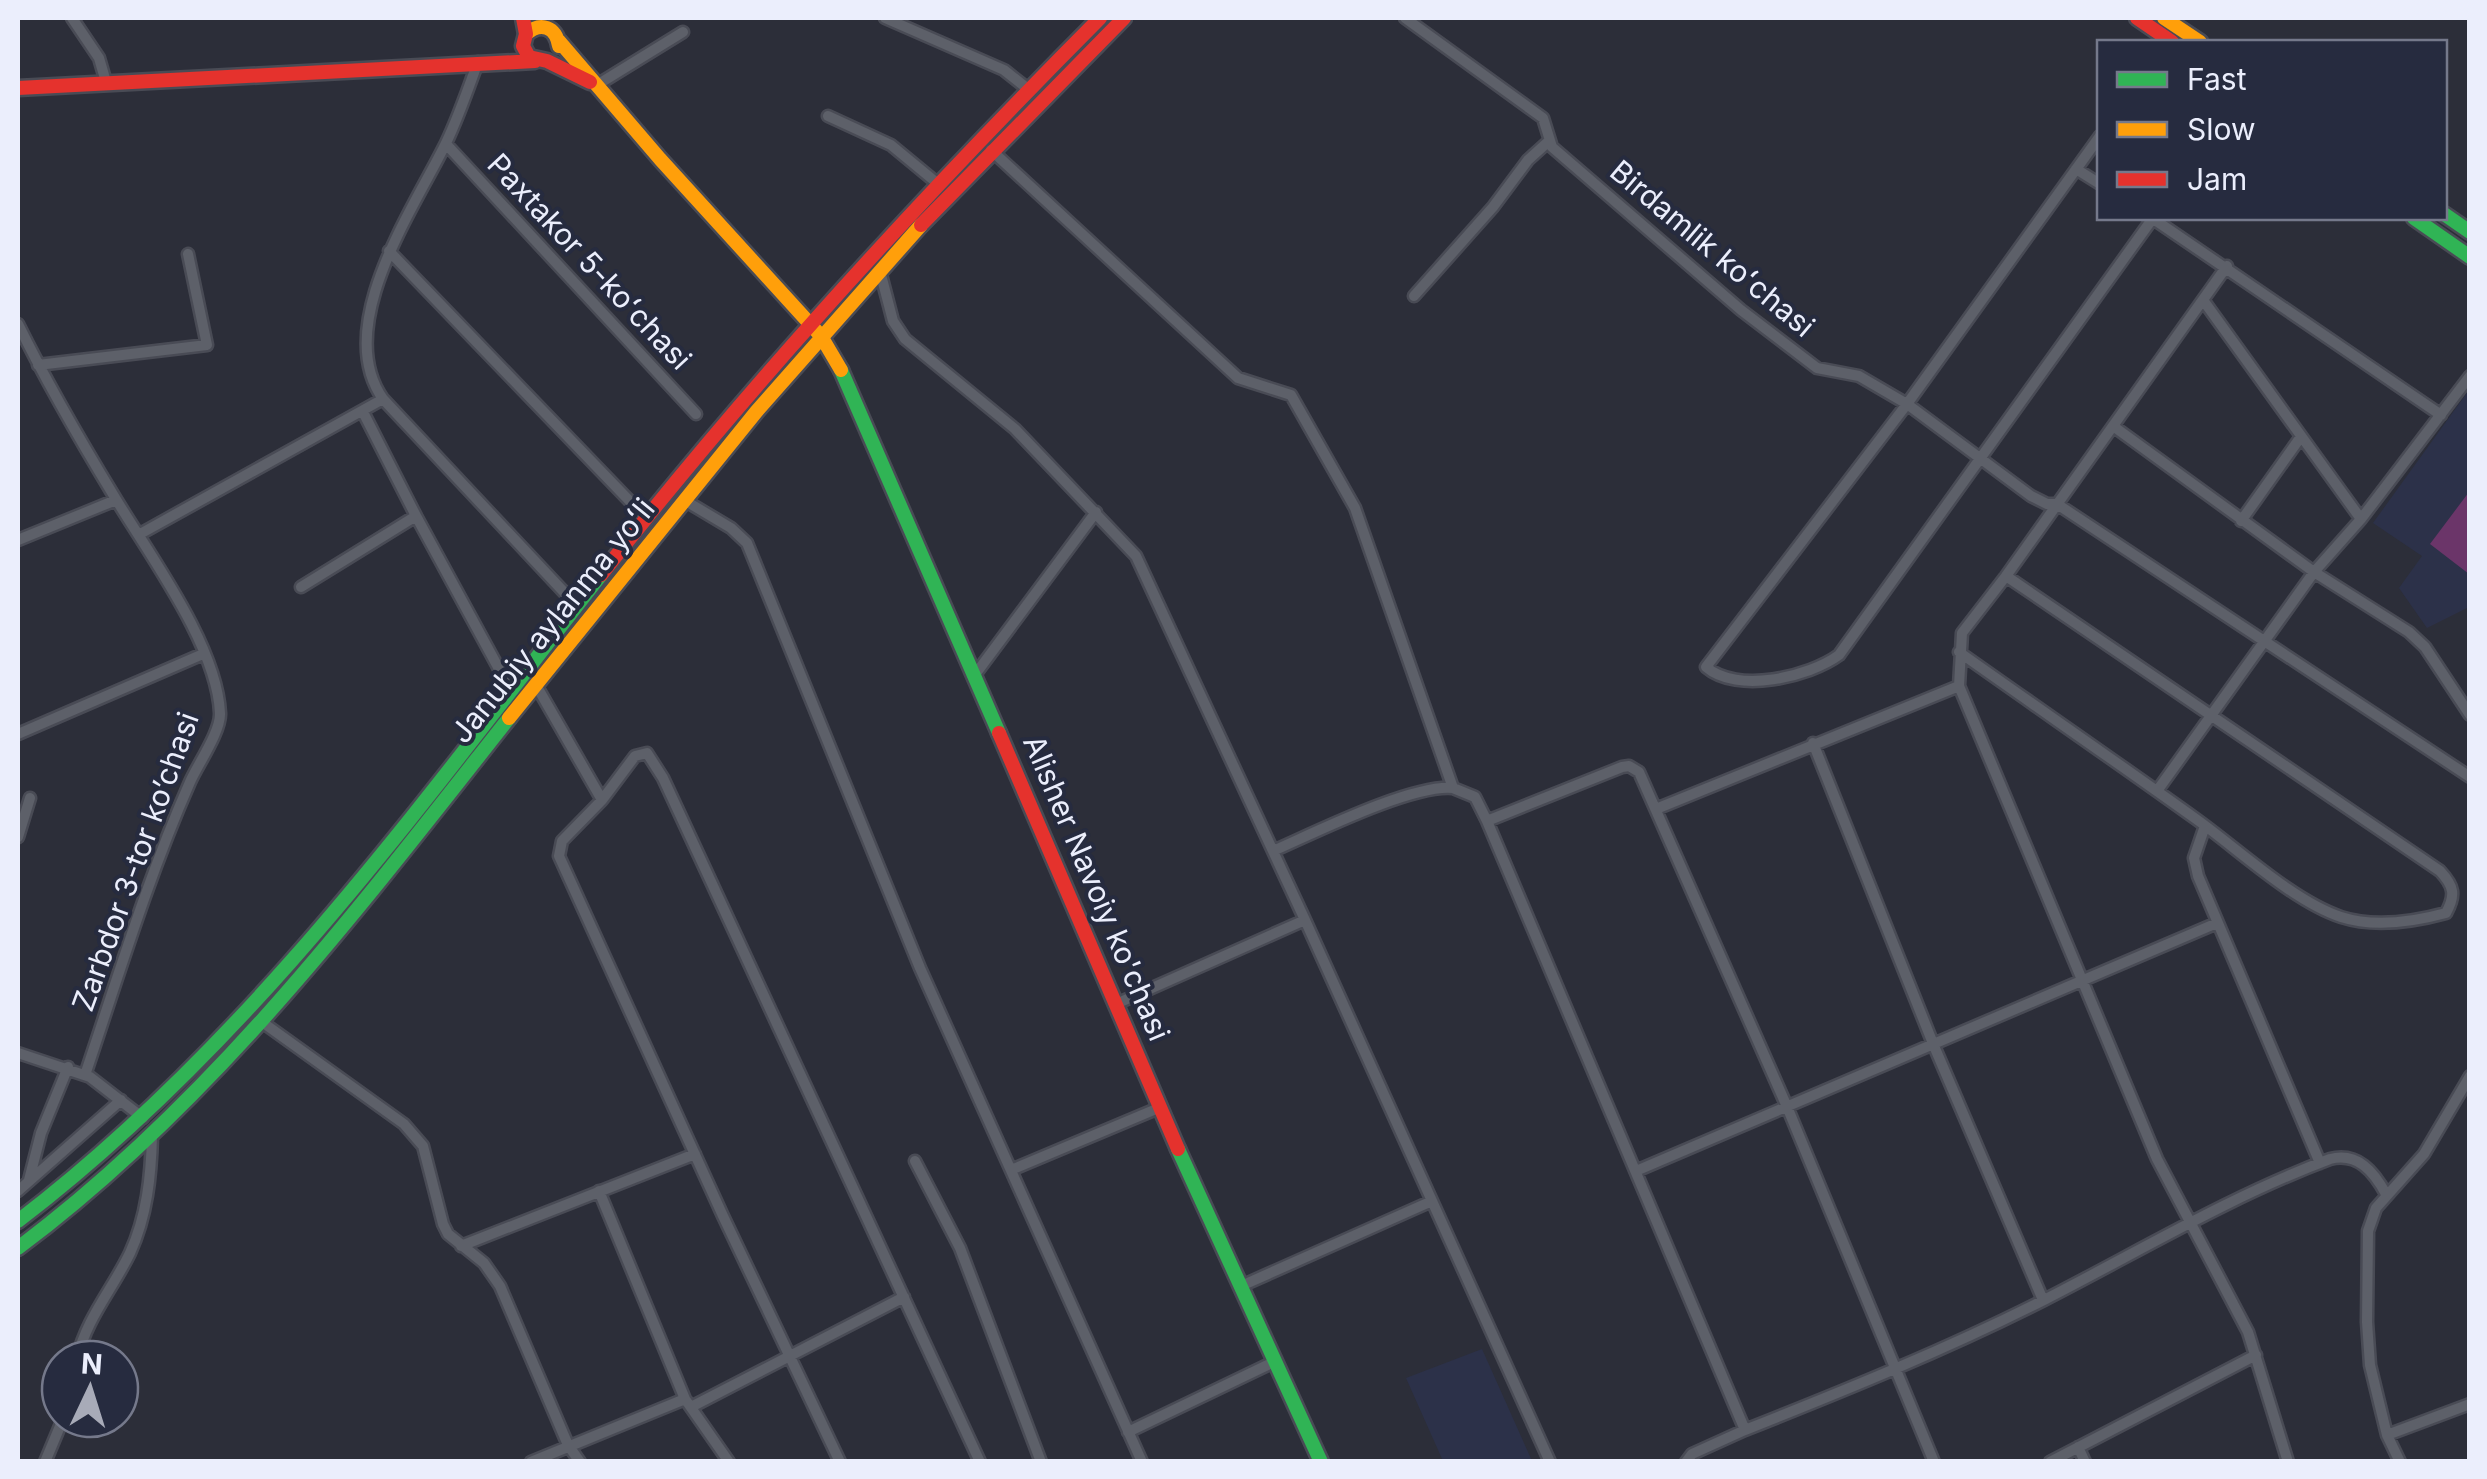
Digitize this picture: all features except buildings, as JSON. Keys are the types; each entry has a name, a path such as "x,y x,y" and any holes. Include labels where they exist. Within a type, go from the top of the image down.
{"main road":[{"path":"522,18 524,40 541,61"},
{"name":"Janubiy aylanma yoʻli","path":"18,1248 57,1221 191,1098 262,1022 320,956 816,330 937,184 1100,18"},
{"name":"Janubiy aylanma yoʻli","path":"18,1221 143,1118 274,985 646,518 816,330 880,271 991,150 1124,18"},
{"path":"2137,18 2165,40"},
{"path":"2164,18 2197,40"},
{"path":"478,62 524,40 544,22"},
{"name":"Alisher Navoiy ko'chasi","path":"544,22 816,330 845,376 1160,1107 1321,1462"},
{"path":"541,61 557,53 559,41"},
{"path":"18,88 541,61 597,85"},
{"path":"2447,216 2470,232"},
{"path":"2417,220 2470,257"}],"street":[{"path":"72,18 99,58 106,82"},
{"path":"885,18 1004,70 1028,89"},
{"name":"Birdamlik koʻchasi","path":"1405,18 1543,118 1552,147 1741,310 1817,368 1859,376 1907,404 2040,502 2057,504 2470,777"},
{"path":"597,85 683,32"},
{"path":"478,62 446,144 389,251 367,316 372,383 578,606"},
{"path":"828,116 891,145 937,184"},
{"path":"2097,140 1907,404 1706,667 1734,680 1767,680 1835,658 2151,220"},
{"path":"1414,296 1528,160 1549,141"},
{"name":"Paxtakor 5-koʻchasi","path":"446,144 696,414"},
{"path":"991,150 1238,378 1285,392 1297,401 1355,508 1453,788"},
{"path":"2076,169 2097,182"},
{"path":"2155,220 2441,414"},
{"path":"389,251 646,518"},
{"path":"38,364 207,345 188,254"},
{"path":"2227,266 2006,576 1966,624 1959,652 1959,686 2157,1159 2248,1332 2288,1462"},
{"path":"880,271 894,321 905,339 1015,429 1136,556 1550,1462"},
{"path":"2203,300 2361,518"},
{"name":"Zarbdor 3-tor koʼchasi","path":"18,324 116,500 173,590 203,654 220,712 218,727 169,829 85,1075"},
{"path":"2156,791 2314,572 2361,518 2470,376"},
{"path":"140,534 383,399"},
{"path":"363,412 509,692"},
{"path":"2113,426 2314,572 2409,632 2425,647 2470,715"},
{"path":"2241,521 2300,438"},
{"path":"18,540 116,500"},
{"path":"684,500 731,528 747,543 920,968 1142,1462"},
{"path":"974,676 1096,512"},
{"path":"300,588 416,516"},
{"path":"1959,652 2272,876 2339,916 2374,923 2446,913 2454,900 2450,882 2440,872 2006,576"},
{"name":"Zarbdor 3-tor koʼchasi","path":"18,734 203,654"},
{"path":"536,686 602,800"},
{"path":"1656,809 1959,686"},
{"path":"1813,743 1934,1046 2043,1300"},
{"path":"840,1462 559,856 562,841 602,800 634,756 647,752 980,1462"},
{"path":"1487,821 1628,766 1639,772 1788,1108 1934,1462"},
{"path":"1273,851 1370,809 1440,786 1475,797 1745,1430"},
{"path":"18,837 30,798"},
{"path":"2206,826 2194,861 2320,1162"},
{"path":"1116,1004 1305,920"},
{"path":"1636,1170 2217,923"},
{"path":"262,1022 404,1124 423,1146 443,1224 461,1246 484,1264 500,1286 568,1445 580,1462"},
{"path":"18,1052 85,1075 143,1118"},
{"path":"29,1182 41,1132 68,1067"},
{"path":"2400,1462 2387,1434 2370,1365 2366,1322 2368,1231 2371,1216 2424,1154 2470,1076"},
{"path":"18,1192 121,1100"},
{"path":"1012,1170 1160,1107"},
{"path":"81,1339 137,1235 148,1196 152,1134"},
{"path":"461,1246 695,1154"},
{"path":"1686,1462 1701,1449 1896,1370 2320,1162 2337,1156 2359,1162 2376,1176 2386,1194"},
{"path":"915,1161 960,1248 1041,1462"},
{"path":"599,1192 688,1403 729,1462"},
{"path":"1240,1286 1432,1201"},
{"path":"530,1462 688,1403 904,1296"},
{"path":"2050,1462 2256,1355"},
{"path":"1128,1432 1276,1361"},
{"path":"2387,1434 2470,1404"},
{"path":"2078,1447 2085,1462"}],"shaded area":[{"path":"2469,390 2469,607 2427,628 2399,588 2422,556 2373,523"},
{"path":"2469,492 2469,574 2430,544"},
{"path":"1482,1349 1532,1461 1443,1461 1406,1378"}],"traffic: fast":[{"path":"2447,216 2470,232"},
{"path":"2417,220 2470,257"},
{"path":"841,370 999,733"},
{"path":"18,1221 103,1152 257,999 399,833 601,575"},
{"path":"18,1248 89,1191 219,1066 339,931 509,718"},
{"path":"1178,1149 1321,1462"}],"traffic: slow":[{"path":"2164,18 2197,40"},
{"path":"526,34 547,28 555,34 559,46"},
{"path":"559,41 821,336 841,370"},
{"path":"509,718 756,412 921,225"}],"traffic: jam":[{"path":"523,18 523,46 529,57 547,61 590,82"},
{"path":"601,575 719,430 842,289 1100,18"},
{"path":"921,225 1124,18"},
{"path":"2137,18 2169,40"},
{"path":"18,88 535,61"},
{"path":"999,733 1178,1149"}]}
